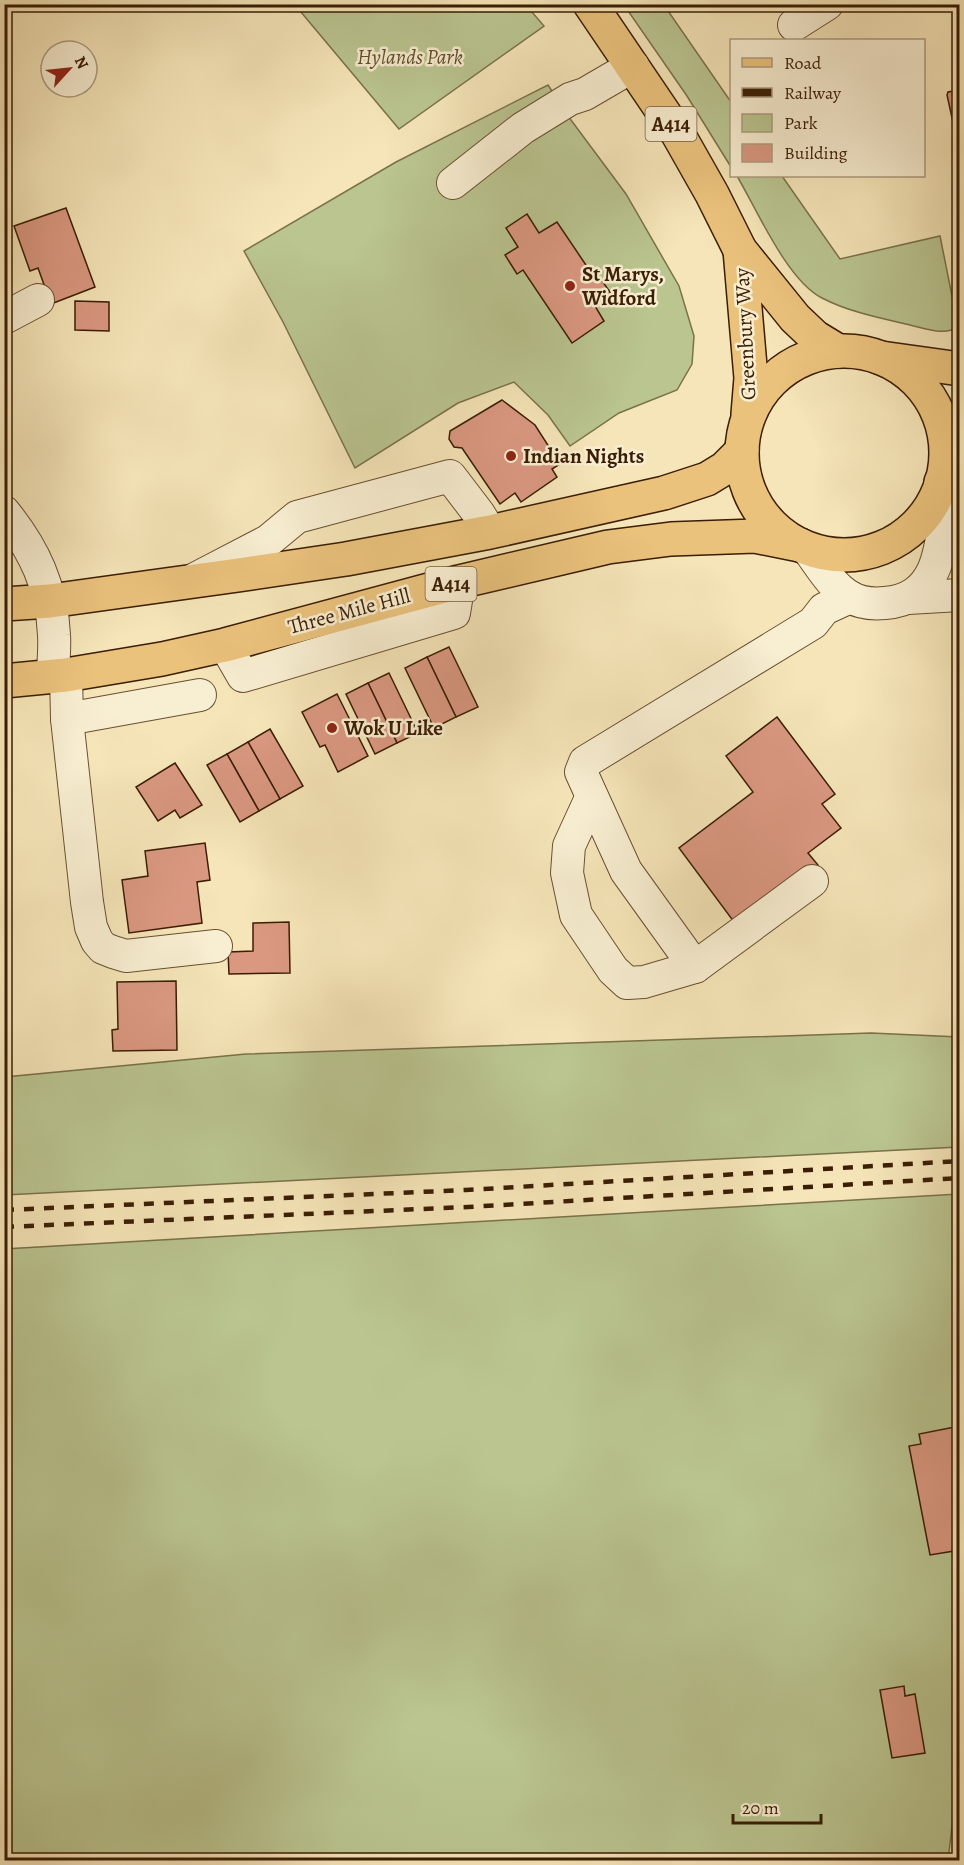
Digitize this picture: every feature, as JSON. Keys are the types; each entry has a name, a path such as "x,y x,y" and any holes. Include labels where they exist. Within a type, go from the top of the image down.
{"main road":[{"name":"Greenbury Way","path":"590,4 678,134 740,250 795,318 815,337 838,351"},
{"name":"Greenbury Way","path":"740,250 751,378 748,419"},
{"name":"A414","path":"838,351 881,358 910,376 933,404 943,430 945,447 946,487 918,523 889,545 852,555 830,554 804,547 772,526 757,507 745,478 742,451 751,410 765,388 783,371 806,358 838,351"},
{"path":"881,358 960,369"},
{"name":"A414","path":"4,604 50,601 346,559 490,532 664,493 707,479 725,468 742,451"},
{"name":"Three Mile Hill","path":"4,681 59,676 162,659 225,645 459,582 608,547 660,540 755,536 804,547"}],"street":[{"path":"794,25 827,4"},
{"path":"453,183 523,128 570,99 585,94 633,66"},
{"path":"4,318 38,300"},
{"path":"188,582 268,541 297,517 450,477 490,532"},
{"path":"946,487 950,529 960,549"},
{"path":"804,547 830,580 850,597 865,603 880,604 894,603 908,598 920,590 929,579 938,560 942,543 946,487"},
{"path":"4,512 16,526 40,567 50,601 59,676 67,718 87,902 91,927 97,941 104,948 126,956 216,946"},
{"path":"225,645 243,676 454,612 459,582"},
{"path":"908,598 960,595"},
{"path":"695,967 626,871 581,772 585,762 813,622 824,609 850,597"},
{"path":"336,649 337,614"},
{"path":"67,718 200,695"},
{"path":"591,798 568,846 567,873 576,915 613,970 627,983 644,982 695,967 812,881"}],"green space":[{"name":"Hylands Park","path":"295,5 526,5 544,26 399,129"},
{"path":"624,5 664,5 730,101 730,165 687,96"},
{"path":"548,85 626,194 679,286 694,336 692,364 677,390 619,413 570,446 548,415 514,382 458,403 355,468 283,322 244,251 396,162"},
{"path":"738,177 783,177 840,259 940,236 958,326 948,331 928,330 854,311 822,298 809,289 797,276 763,225"},
{"path":"871,1033 959,1037 959,1147 5,1195 5,1077 246,1054"},
{"path":"959,1194 960,1760 948,1860 5,1860 4,1249"}],"building":[{"path":"724,4 738,4 728,11"},
{"path":"960,90 960,154 947,95 948,92"},
{"path":"66,208 95,287 51,304 38,268 30,271 14,226"},
{"name":"St Marys, Widford","path":"527,214 539,233 557,222 594,277 598,275 612,295 595,306 604,321 572,343 523,270 517,274 505,255 518,247 506,228"},
{"path":"75,301 109,302 109,331 75,330"},
{"name":"Indian Nights","path":"502,400 535,425 560,464 552,469 557,477 521,502 515,493 500,504 462,448 454,447 449,439 450,431"},
{"path":"449,647 478,707 456,717 427,657"},
{"path":"427,657 456,717 434,728 405,668"},
{"path":"389,673 418,733 397,743 368,683"},
{"path":"368,683 397,743 375,754 346,694"},
{"name":"Wok U Like","path":"337,694 368,756 338,772 325,745 320,747 302,712"},
{"path":"777,717 835,794 822,804 841,828 808,853 818,865 737,926 679,848 753,792 726,756"},
{"path":"270,729 303,786 280,799 248,742"},
{"path":"248,742 280,799 259,811 227,754"},
{"path":"227,754 259,811 240,822 207,765"},
{"path":"175,763 202,805 180,818 175,810 158,821 136,787"},
{"path":"205,843 210,880 197,882 202,923 129,933 122,880 148,876 145,851"},
{"path":"289,922 290,973 229,974 228,952 253,951 253,923"},
{"path":"176,981 177,1050 113,1051 112,1030 118,1029 117,982"},
{"path":"960,1426 960,1550 930,1555 909,1446 921,1444 919,1434"},
{"path":"904,1686 905,1696 915,1694 925,1753 892,1758 880,1690"}],"railway":[{"path":"4,1210 466,1190 960,1161"},
{"path":"4,1227 468,1207 960,1178"}],"place":[{"name":"St Marys, Widford","path":"570,286"},
{"name":"Indian Nights","path":"511,456"},
{"name":"Wok U Like","path":"332,728"}]}
